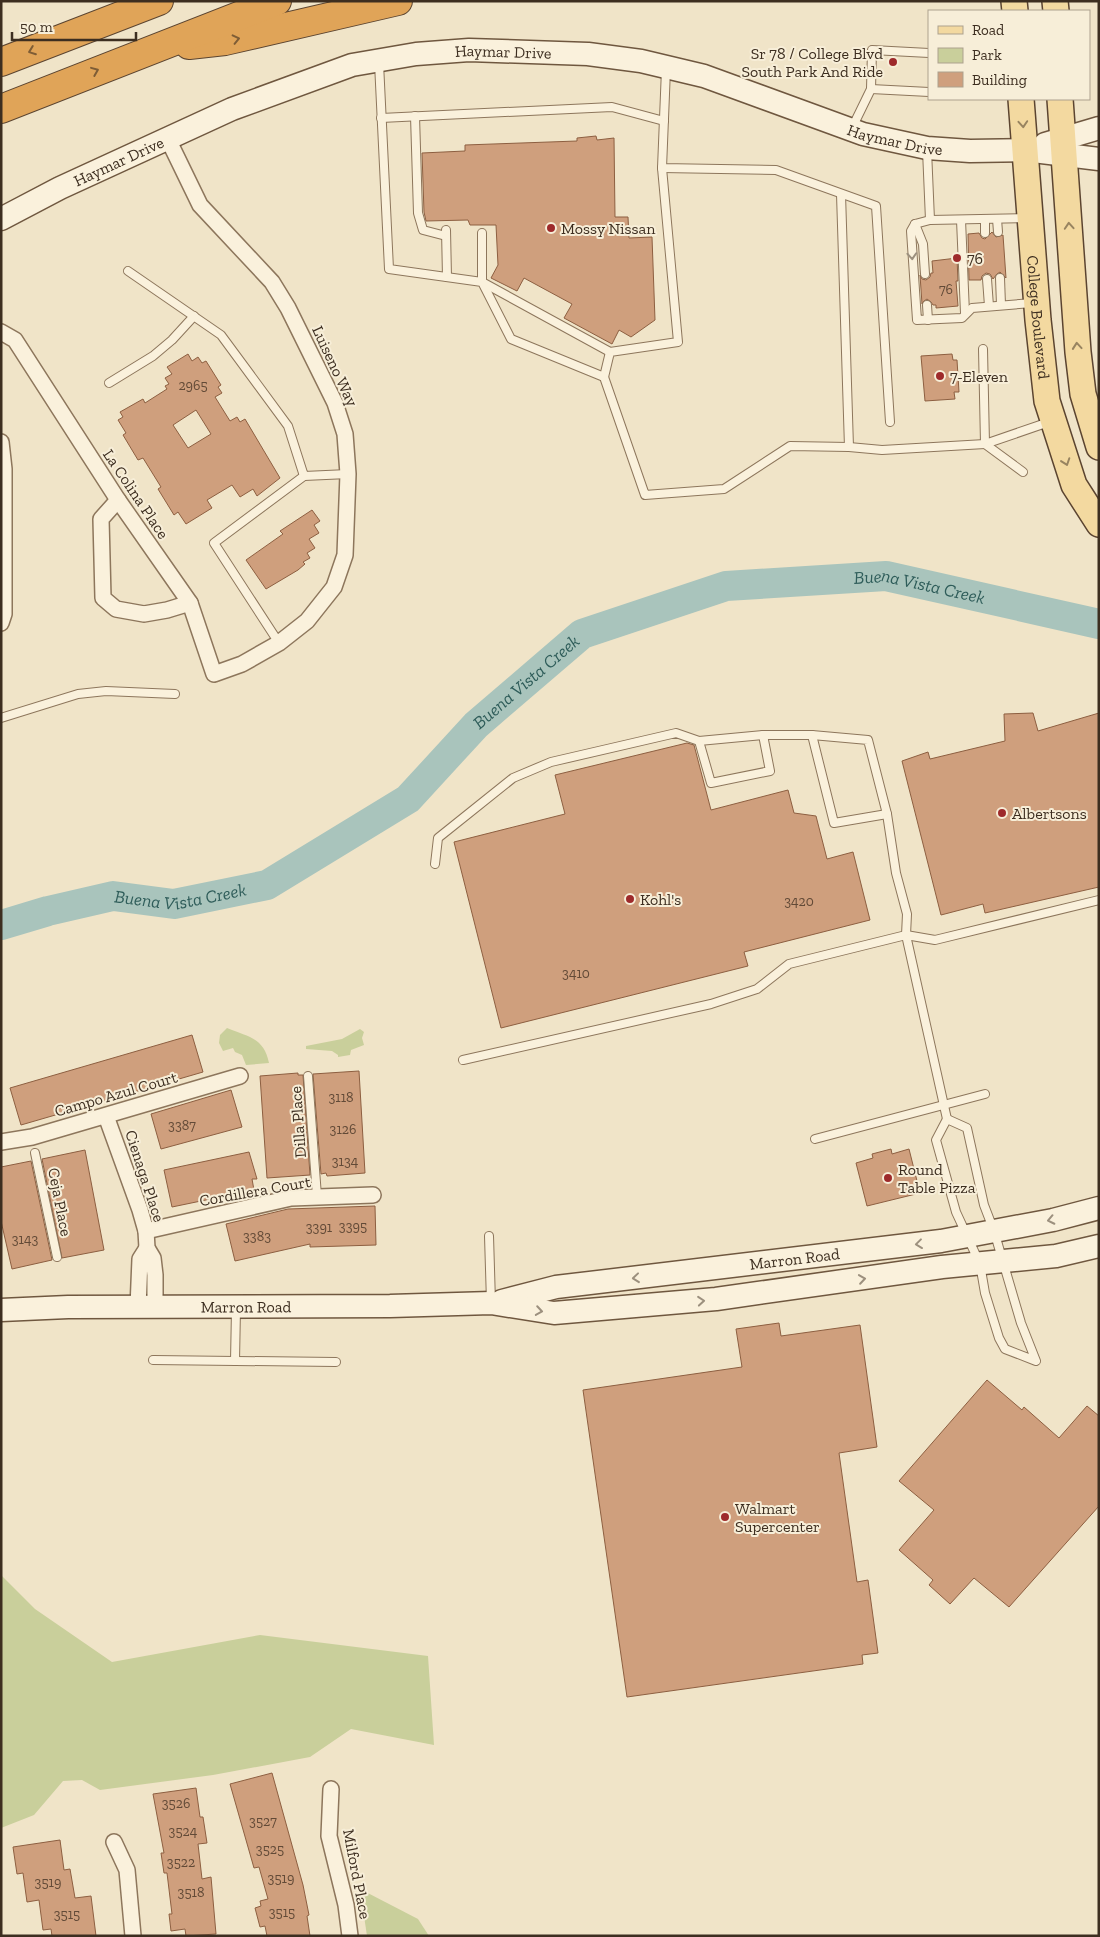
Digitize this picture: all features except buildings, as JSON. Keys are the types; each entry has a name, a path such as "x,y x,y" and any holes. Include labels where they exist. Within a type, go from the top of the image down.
{"highway":[{"path":"68,36 139,1"},
{"path":"1,62 159,1"},
{"path":"1,109 277,1"},
{"path":"153,48 225,41 398,1"}],"main road":[{"name":"College Boulevard","path":"1021,100 1046,401 1074,485 1099,524"},
{"path":"1052,421 1065,422 1082,441 1089,446 1098,446 1078,352 1060,100"},
{"path":"1042,364 1065,374 1071,384 1087,394"}],"street":[{"name":"Haymar Drive","path":"1,219 60,188 232,109 352,66 416,54 469,50 588,54 641,61 704,76 863,134 927,148 970,151 1063,147 1099,159"},
{"path":"1063,147 1099,128"},
{"name":"Luiseno Way","path":"168,139 200,205 272,282 288,308 335,403 345,434 348,474 345,555 334,587 307,621 279,643 242,664 214,674"},
{"name":"La Colina Place","path":"1,332 15,340 118,500 190,604 214,674"},
{"path":"1,442 4,478 4,614 1,624"},
{"path":"118,500 101,519 103,598 116,609 144,614 190,604"},
{"name":"Campo Azul Court","path":"1,1142 33,1141 106,1116 240,1076"},
{"name":"Cienaga Place","path":"106,1116 140,1210 146,1231 147,1248 153,1258 154,1266 146,1307"},
{"name":"Cordillera Court","path":"146,1231 291,1198 373,1195"},
{"name":"Marron Road","path":"491,1303 556,1287 941,1241 1052,1220 1099,1208"},
{"name":"Marron Road","path":"1,1310 68,1307 236,1307 491,1303 554,1313 716,1300 942,1267 1056,1256 1099,1246"},
{"name":"Milford Place","path":"331,1789 329,1836 346,1905 350,1936"},
{"path":"114,1842 127,1870 133,1936"}],"lane":[{"path":"851,130 871,89 872,50 928,53"},
{"path":"378,61 389,269 482,282 610,352 678,342 662,168 666,67"},
{"path":"871,89 928,92"},
{"path":"381,118 612,107 664,121"},
{"path":"415,116 418,213 423,230 446,233 447,277"},
{"path":"927,148 930,220"},
{"path":"662,168 776,170 876,206 890,422"},
{"path":"841,194 849,447"},
{"path":"1030,218 930,220 915,224 911,231 917,320 962,318 972,308 1037,303"},
{"path":"985,219 985,233"},
{"path":"997,219 998,232"},
{"path":"961,220 965,313"},
{"path":"915,224 923,244 925,274"},
{"path":"482,233 482,282 511,339 604,377"},
{"path":"128,271 221,335 288,426 304,476"},
{"path":"1000,278 1001,305"},
{"path":"988,279 989,306"},
{"path":"927,305 928,320"},
{"path":"109,383 153,356 172,340 194,316"},
{"path":"983,348 985,444"},
{"path":"610,352 604,377 645,495 724,489 790,446 849,447 882,450 985,444 1052,421"},
{"path":"985,444 1023,472"},
{"path":"279,643 214,543 304,476 348,474"},
{"path":"1,718 88,693 106,691 175,694"},
{"path":"435,864 438,838 512,778 551,762 676,733 699,741 763,735 812,735 868,740 887,814 896,873 907,914 906,936 945,1105 947,1119 936,1140 956,1212 980,1264 985,1293 999,1338 1005,1349 1036,1361 1021,1323 1004,1262 984,1205 967,1128 947,1119"},
{"path":"699,741 711,783 770,771 763,735"},
{"path":"812,735 834,823 887,814"},
{"path":"463,1060 711,1004 757,989 789,964 906,936 935,940 1099,900"},
{"name":"Dilla Place","path":"308,1076 316,1196"},
{"path":"815,1138 985,1094"},
{"name":"Ceja Place","path":"36,1153 57,1257"},
{"path":"489,1236 491,1303"},
{"path":"235,1361 236,1307"},
{"path":"153,1360 336,1362"}],"green space":[{"path":"227,1028 249,1036 259,1043 267,1055 269,1063 246,1065 242,1055 235,1052 233,1048 223,1051 219,1043 220,1035"},
{"path":"360,1029 364,1032 362,1038 364,1045 351,1050 350,1055 338,1057 332,1051 306,1049 306,1046 342,1039"},
{"path":"1,1575 35,1609 112,1662 260,1635 428,1656 434,1745 351,1729 310,1757 213,1775 100,1790 82,1780 63,1781 34,1815 1,1828"},
{"path":"360,1889 418,1919 429,1936 367,1936"}],"waterway":[{"name":"Buena Vista Creek","path":"1,925 48,911 113,896 174,904 267,885 408,799 476,725 582,634 726,586 886,576 1099,624"}],"place":[{"name":"Sr 78 / College Blvd South Park And Ride","path":"893,62"},
{"name":"Mossy Nissan","path":"551,228"},
{"name":"76","path":"957,258"},
{"name":"7-Eleven","path":"940,376"},
{"name":"Albertsons","path":"1002,813"},
{"name":"Kohl's","path":"630,899"},
{"name":"Round Table Pizza","path":"888,1178"},
{"name":"Walmart Supercenter","path":"725,1517"}]}
